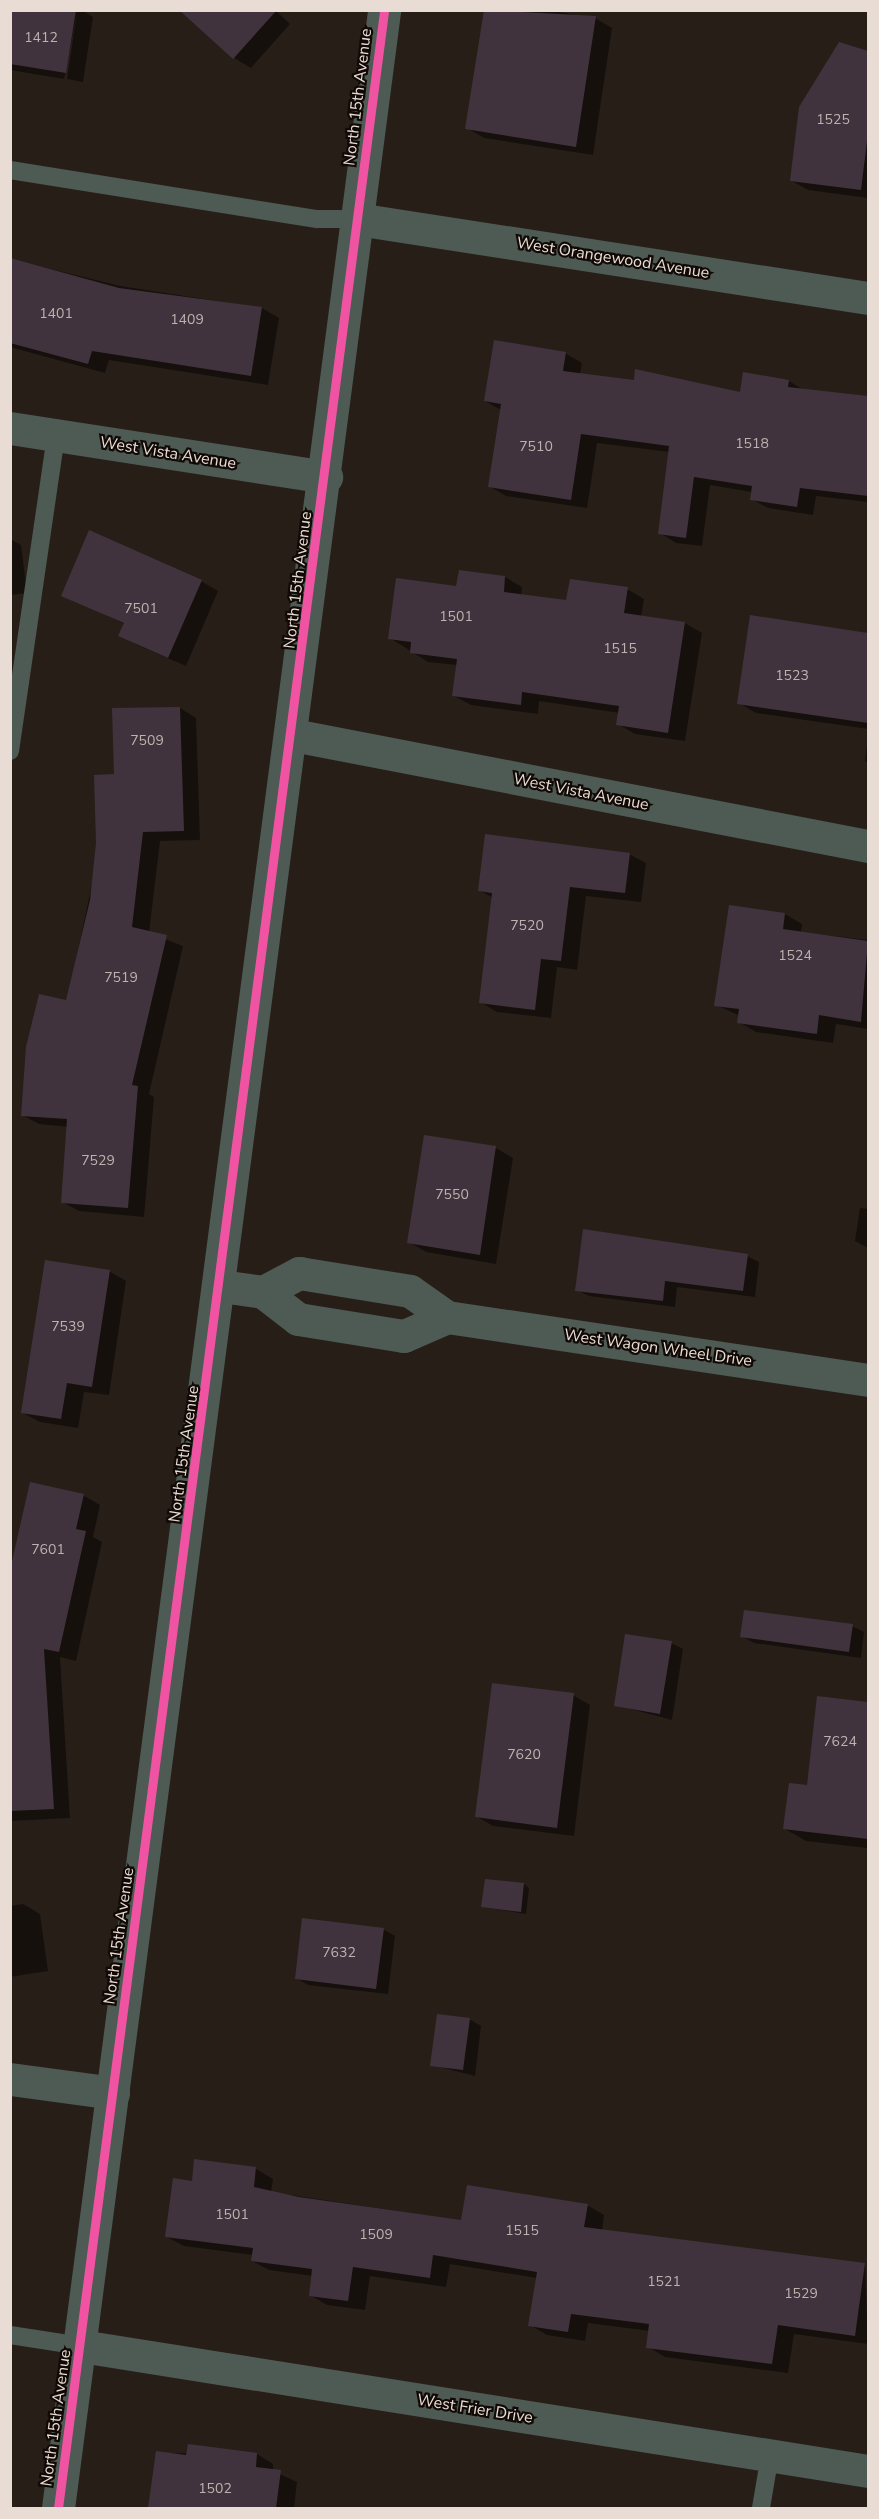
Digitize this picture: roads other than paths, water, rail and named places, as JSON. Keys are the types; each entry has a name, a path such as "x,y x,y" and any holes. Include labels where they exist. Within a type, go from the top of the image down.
{"street":[{"name":"North 15th Avenue","path":"58,2508 293,735 384,10"},
{"name":"West Orangewood Avenue","path":"357,219 868,298"},
{"name":"West Vista Avenue","path":"10,428 326,477"},
{"name":"West Vista Avenue","path":"293,735 868,846"},
{"name":"West Wagon Wheel Drive","path":"263,1292 298,1273 410,1291 447,1317 868,1380"},
{"path":"361,1330 369,1284"},
{"path":"221,1286 263,1292 298,1319 404,1336 447,1317"},
{"path":"10,2079 113,2093"},
{"name":"West Frier Drive","path":"81,2346 868,2471"}],"lane":[{"path":"10,170 317,219 357,219"},
{"path":"10,752 56,435"},
{"path":"10,2335 81,2346"},
{"path":"761,2508 770,2455"}]}
